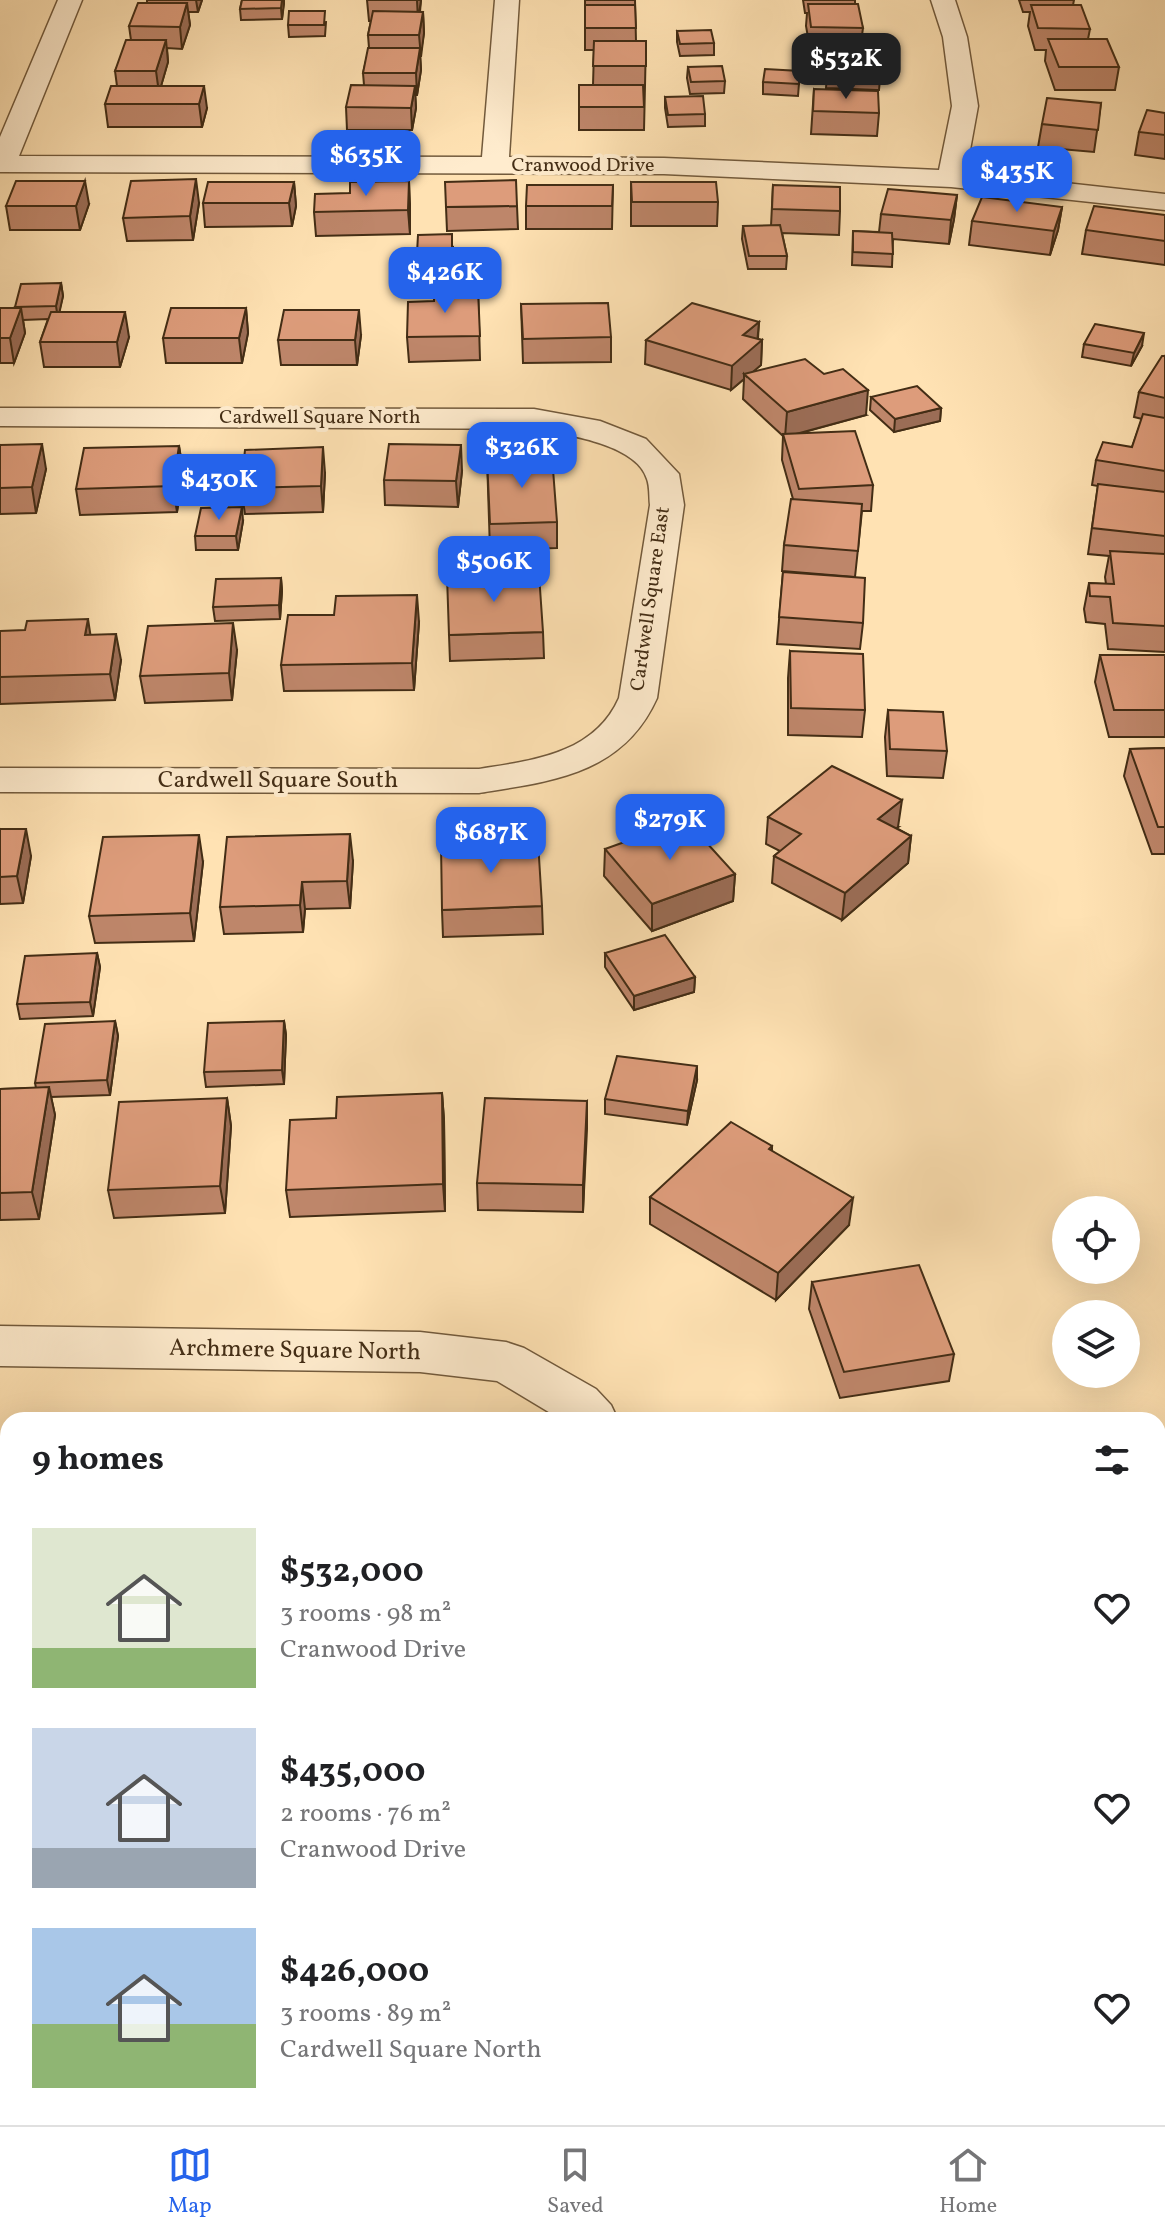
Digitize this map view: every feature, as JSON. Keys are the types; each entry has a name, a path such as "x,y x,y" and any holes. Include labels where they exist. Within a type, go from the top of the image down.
{"street":[{"path":"1,164 70,0"},
{"path":"495,165 507,0"},
{"path":"943,0 955,37 965,106 951,179"},
{"name":"Cranwood Drive","path":"1,164 664,166 951,179 1165,202"},
{"name":"Cardwell Square North","path":"0,417 534,419 589,428 635,446"},
{"name":"Cardwell Square East","path":"597,747 625,724 638,698 667,505 663,474 635,446"},
{"name":"Cardwell Square South","path":"0,780 479,781 544,771 597,747"},
{"name":"Archmere Square North","path":"0,1346 420,1352 506,1362 586,1411"}],"building":[{"path":"242,0 282,0 281,8 240,9"},
{"path":"138,3 187,3 180,27 129,26"},
{"path":"808,4 858,4 863,28 811,27"},
{"path":"585,5 635,5 636,28 585,28"},
{"path":"1031,5 1081,5 1090,29 1038,28"},
{"path":"289,11 325,11 324,25 288,25"},
{"path":"373,11 423,12 419,35 368,35"},
{"path":"711,30 714,43 680,44 677,31"},
{"path":"1048,39 1107,39 1119,67 1059,67"},
{"path":"126,40 166,40 156,71 115,71"},
{"path":"594,41 646,41 646,66 593,66"},
{"path":"829,41 881,43 881,68 828,65"},
{"path":"368,48 420,48 416,73 363,73"},
{"path":"722,66 725,81 691,82 688,67"},
{"path":"765,69 800,71 799,84 763,82"},
{"path":"351,85 415,86 411,108 346,107"},
{"path":"579,85 643,85 644,107 579,107"},
{"path":"111,86 204,86 199,104 105,104"},
{"path":"814,89 878,91 879,113 813,111"},
{"path":"703,96 705,114 668,115 665,97"},
{"path":"1047,98 1101,103 1098,130 1042,124"},
{"path":"1147,110 1165,113 1165,135 1139,132"},
{"path":"196,179 190,216 123,218 131,181"},
{"path":"516,180 517,206 446,207 445,182"},
{"path":"16,181 85,181 76,206 6,206"},
{"path":"409,181 408,210 314,212 315,194 350,193 350,182"},
{"path":"208,182 294,182 289,203 203,203"},
{"path":"631,182 716,182 718,202 632,202"},
{"path":"527,185 613,185 612,206 526,206"},
{"path":"773,185 840,187 840,211 772,209"},
{"path":"888,189 957,195 951,220 881,214"},
{"path":"982,197 1062,207 1054,231 972,221"},
{"path":"1094,206 1165,215 1165,241 1086,230"},
{"path":"780,225 787,256 749,256 743,226"},
{"path":"853,231 892,233 893,254 853,252"},
{"path":"452,234 452,253 417,253 418,235"},
{"path":"61,283 56,306 15,307 21,284"},
{"path":"478,290 480,336 407,337 408,302 434,301 434,291"},
{"path":"608,303 611,337 523,339 521,304"},
{"path":"692,303 759,322 743,335 762,340 732,366 646,340"},
{"path":"0,308 21,308 10,338 0,338"},
{"path":"171,308 246,308 239,338 163,338"},
{"path":"284,310 359,310 355,340 278,340"},
{"path":"51,312 125,312 117,342 40,342"},
{"path":"1095,324 1144,333 1134,353 1084,344"},
{"path":"1162,356 1165,356 1165,398 1139,392"},
{"path":"805,359 824,374 843,369 868,390 787,412 744,374"},
{"path":"917,386 941,408 895,419 871,397"},
{"path":"1143,414 1165,418 1165,471 1096,460 1103,442 1132,447"},
{"path":"855,431 873,485 799,489 783,434"},
{"path":"42,444 32,487 0,488 0,445"},
{"path":"389,444 461,445 456,481 384,480"},
{"path":"179,446 173,486 76,489 84,448"},
{"path":"323,447 321,486 241,488 245,450"},
{"path":"552,456 557,522 490,524 487,458"},
{"path":"1098,484 1165,492 1165,536 1092,528"},
{"path":"791,499 862,504 858,551 784,545"},
{"path":"242,507 236,536 195,536 201,508"},
{"path":"1110,551 1165,554 1165,626 1113,623 1110,597 1090,596 1089,583 1114,584"},
{"path":"783,572 865,578 863,623 779,617"},
{"path":"539,574 543,632 449,635 447,576"},
{"path":"281,578 279,605 213,607 216,579"},
{"path":"417,595 412,663 281,665 288,615 334,615 336,596"},
{"path":"88,619 85,635 116,634 110,674 0,677 0,631 25,630 27,621"},
{"path":"233,623 229,673 140,676 148,626"},
{"path":"790,651 863,654 865,710 791,708"},
{"path":"1100,655 1165,655 1165,710 1114,710"},
{"path":"888,710 943,712 947,751 890,749"},
{"path":"1165,748 1165,827 1158,827 1130,749"},
{"path":"832,766 902,800 878,819 911,836 845,893 774,856 801,834 768,817"},
{"path":"686,820 735,874 652,904 605,849"},
{"path":"0,829 26,829 17,876 0,877"},
{"path":"350,834 347,881 302,882 300,905 220,907 227,837"},
{"path":"199,835 190,913 89,916 103,837"},
{"path":"538,841 542,906 442,910 441,844"},
{"path":"665,935 695,977 634,996 605,953"},
{"path":"97,953 90,1002 17,1004 25,956"},
{"path":"115,1021 107,1080 35,1083 45,1024"},
{"path":"284,1021 282,1070 204,1072 208,1023"},
{"path":"617,1056 697,1066 688,1111 605,1099"},
{"path":"49,1087 32,1192 0,1193 0,1089"},
{"path":"442,1093 443,1184 286,1190 290,1120 336,1118 337,1097"},
{"path":"227,1098 220,1186 108,1190 119,1102"},
{"path":"485,1098 587,1101 583,1185 477,1183"},
{"path":"731,1122 772,1146 769,1149 853,1198 778,1273 650,1197"},
{"path":"919,1265 954,1354 844,1372 812,1282"}]}
